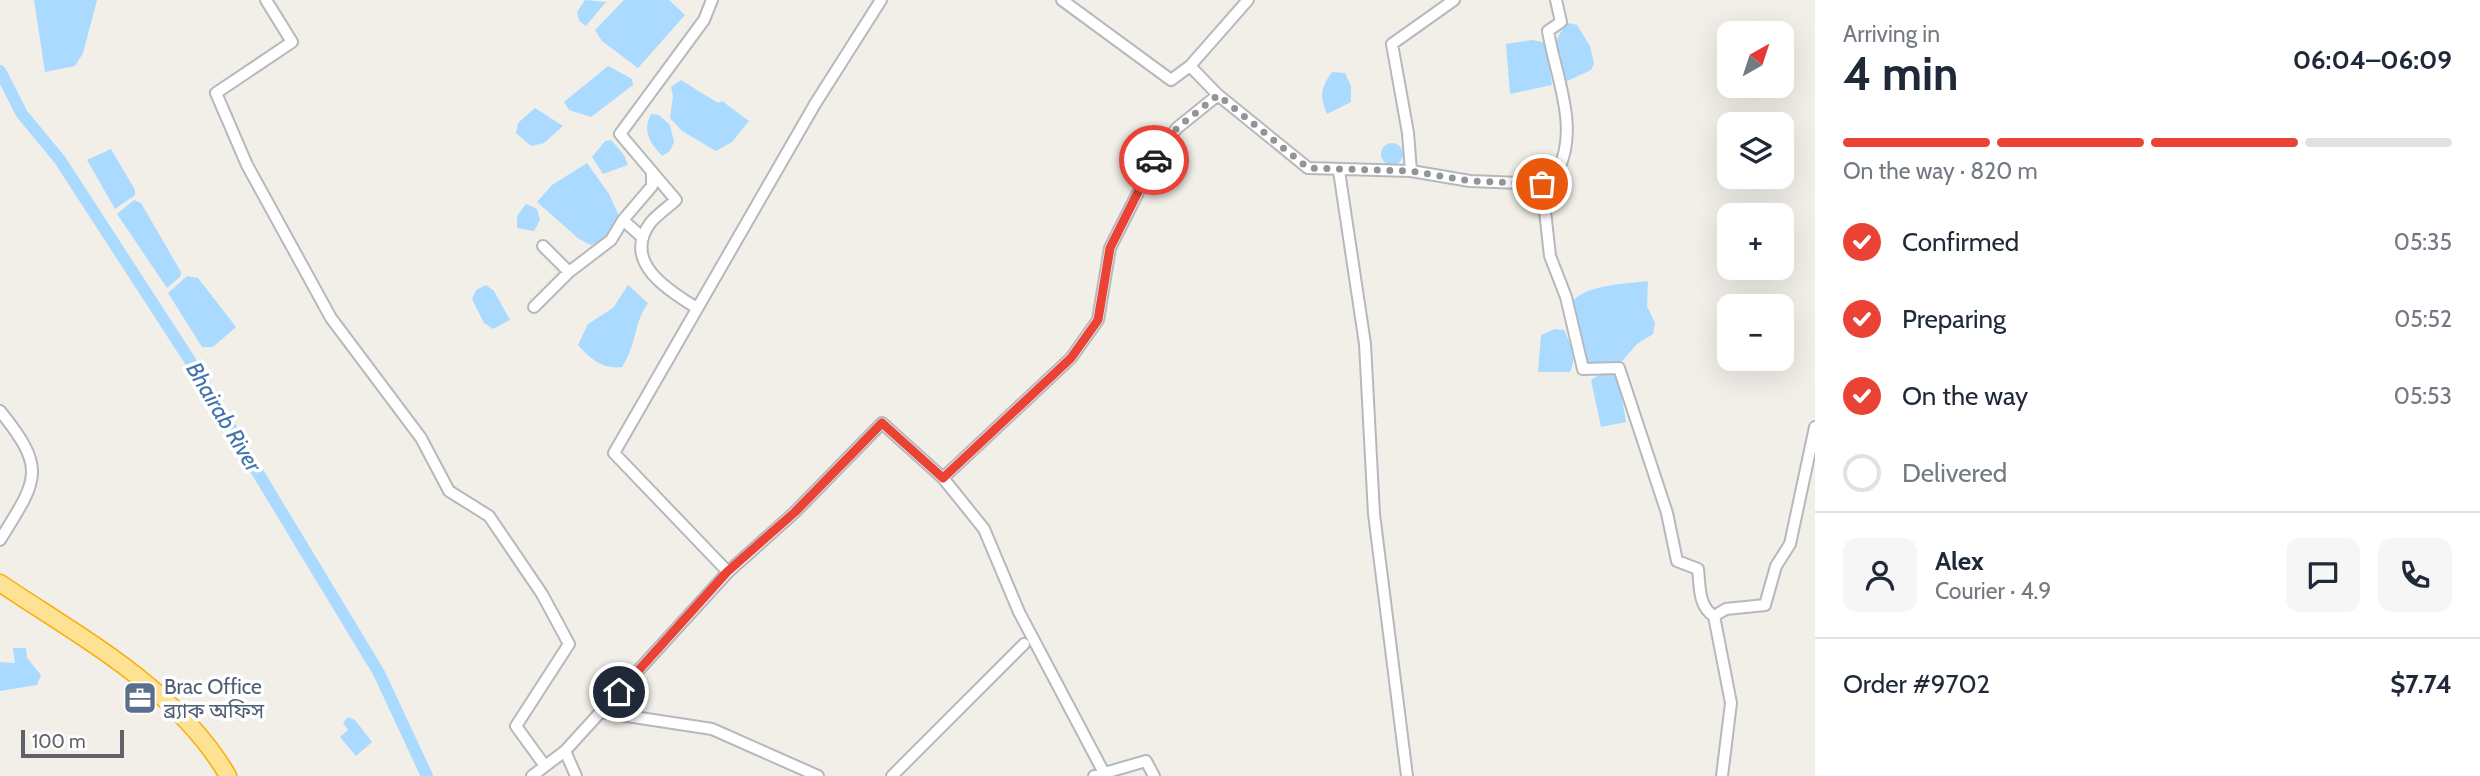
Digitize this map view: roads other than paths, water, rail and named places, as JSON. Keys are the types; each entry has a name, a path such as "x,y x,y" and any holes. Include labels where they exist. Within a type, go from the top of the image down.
{"highway":[{"path":"0,583 136,677 186,722 228,776"}],"street":[{"path":"266,0 292,42 216,93 247,165 331,318 421,438 449,491 489,516 542,594 569,644 516,726 545,766"},
{"path":"697,308 656,280 642,259 640,243 651,222 676,200 620,134 704,20 712,0"},
{"path":"727,572 614,453 815,104 881,0"},
{"path":"1062,0 1171,80 1190,66 1248,0"},
{"path":"1411,171 1408,133 1392,44 1454,0"},
{"path":"1190,66 1218,95 1308,168 1411,171 1470,181 1542,184 1558,172 1565,149 1567,120 1548,31 1561,22 1556,0"},
{"path":"943,478 1071,358 1098,320 1110,248 1158,153 1177,128 1218,95"},
{"path":"1339,171 1365,345 1374,513 1407,776"},
{"path":"534,307 569,272 611,240 623,220 652,186 652,173"},
{"path":"1542,184 1550,256 1566,297 1583,369 1619,368 1667,513 1677,562 1698,569 1705,610 1714,616 1731,703 1722,776"},
{"path":"623,220 643,237"},
{"path":"543,246 569,272"},
{"path":"0,411 28,449 33,475 28,493 0,540"},
{"path":"532,776 565,751 727,572 795,512 882,423 943,478 984,529 1019,612 1099,774 1146,761 1154,776"},
{"path":"1714,616 1726,609 1765,605 1776,566 1790,544 1815,427"},
{"path":"892,776 1024,644"},
{"path":"601,712 712,729 818,776"},
{"path":"565,751 576,776"}],"water":[{"path":"34,0 97,0 83,53 75,66 45,72"},
{"path":"585,0 606,2 586,26 579,21 577,12"},
{"path":"624,0 669,0 685,15 638,68 602,41 595,30"},
{"path":"1569,23 1577,25 1590,46 1594,63 1591,70 1565,82 1556,44 1562,30"},
{"path":"1533,40 1546,43 1552,85 1510,94 1506,44"},
{"path":"608,66 632,79 633,85 591,117 569,110 564,102"},
{"path":"1332,72 1345,73 1351,86 1351,102 1327,114 1322,92"},
{"path":"681,80 718,103 722,101 749,121 732,142 716,151 682,131 670,118 673,96 671,87"},
{"path":"535,108 563,126 544,143 531,146 516,133 518,123"},
{"path":"651,114 659,115 670,125 674,142 670,151 662,156 647,131"},
{"path":"611,140 624,155 628,165 603,174 592,157 605,141"},
{"path":"1392,143 1400,146 1403,154 1400,162 1392,165 1384,162 1381,154 1384,146"},
{"path":"111,149 135,190 135,195 115,209 87,160"},
{"path":"587,163 609,194 620,218 611,238 591,245 579,239 537,202 552,185"},
{"path":"134,200 141,203 181,272 180,277 167,288 117,214"},
{"path":"526,204 537,209 540,220 534,231 517,228 517,216"},
{"path":"187,276 198,278 236,327 213,347 202,347 168,293"},
{"path":"1648,281 1647,306 1655,323 1653,334 1637,344 1622,361 1591,365 1586,361 1572,302 1578,296 1597,288"},
{"path":"486,285 494,291 510,320 493,329 484,323 472,299 476,290"},
{"path":"628,285 648,303 627,359 622,367 609,367 592,359 578,345 588,324 613,308"},
{"path":"1555,329 1564,330 1571,346 1573,361 1570,372 1538,372 1541,335"},
{"path":"1606,371 1618,374 1626,422 1601,427 1591,380"},
{"path":"13,648 26,648 27,658 41,675 37,685 0,691 0,662 15,663"},
{"path":"348,717 355,720 372,742 356,756 340,737 348,730 343,723"}],"waterway":[{"name":"Bhairab River","path":"0,71 22,114 60,160 189,359 379,673 427,776"}],"place":[{"name":"Brac Office ব্র্যাক অফিস","path":"140,698"}]}
